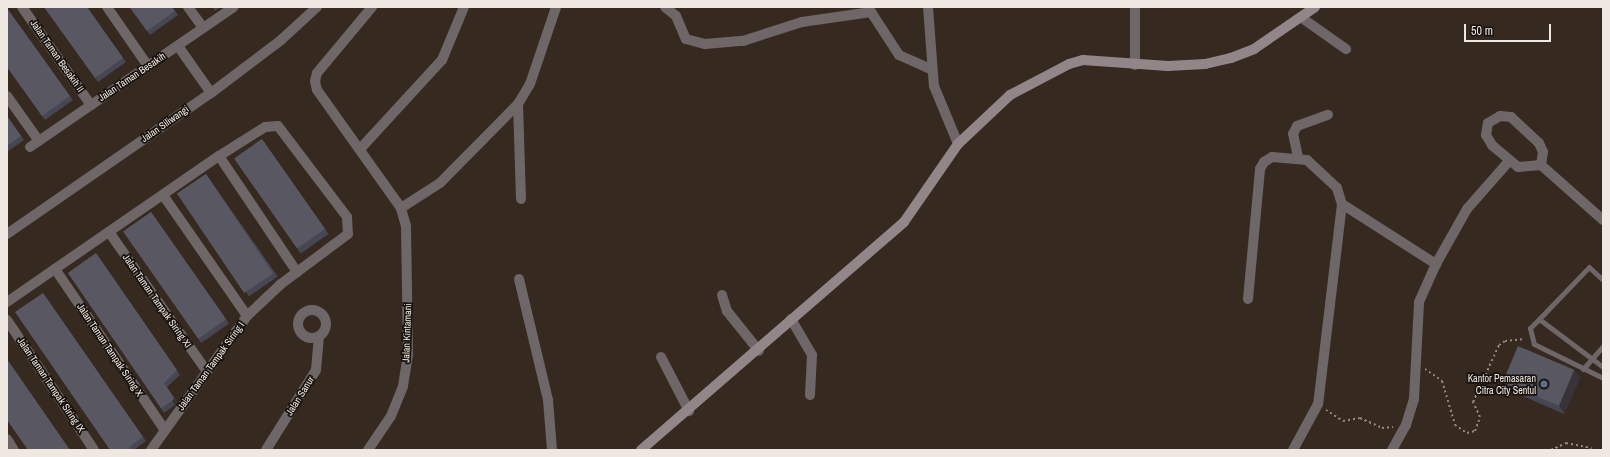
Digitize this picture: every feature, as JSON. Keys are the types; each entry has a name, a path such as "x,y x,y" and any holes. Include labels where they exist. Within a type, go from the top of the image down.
{"street":[{"name":"Jalan Taman Besakih II","path":"22,7 91,105"},
{"path":"107,7 148,66"},
{"path":"188,7 203,28"},
{"name":"Jalan Taman Besakih","path":"30,147 234,7"},
{"name":"Jalan Siliwangi","path":"7,234 211,93 281,40 317,7"},
{"path":"372,7 317,72 315,81 317,90 361,148 401,208 440,183 518,104 530,84 556,7"},
{"path":"361,148 442,60 454,40 464,7"},
{"path":"665,7 676,16 686,39 705,44 743,41 802,22 871,12 899,55 932,70"},
{"path":"928,7 932,70 937,97 958,144"},
{"path":"1135,7 1135,65"},
{"path":"641,450 759,351 791,319 904,222 958,144 1010,94 1069,64 1104,60 1135,65 1190,66 1231,58 1254,49 1302,18 1315,7"},
{"path":"1302,18 1346,49"},
{"path":"178,46 211,93"},
{"path":"7,96 38,141"},
{"path":"518,104 521,199"},
{"path":"1298,157 1293,134 1297,126 1328,115"},
{"path":"1500,116 1511,117 1540,143 1543,152 1541,165 1524,168 1510,160 1486,135 1488,123 1500,116"},
{"name":"Jalan Taman Tampak Siring I","path":"151,450 206,370 247,316 297,272 348,234 350,226 347,217 278,126 265,127 219,156"},
{"path":"7,302 219,156 297,272"},
{"path":"1248,299 1260,170 1264,162 1272,157 1298,157 1307,160 1337,188 1342,204 1318,404 1293,450"},
{"path":"1392,450 1406,425 1414,399 1419,302 1436,264 1466,210 1510,160"},
{"path":"1541,165 1603,220"},
{"path":"163,195 247,316"},
{"path":"1342,204 1436,264"},
{"name":"Jalan Kintamani","path":"368,450 397,403 408,354 409,250 401,208"},
{"name":"Jalan Taman Tampak Siring XI","path":"109,232 206,370"},
{"name":"Jalan Taman Tampak Siring X","path":"54,269 165,430"},
{"path":"519,279 548,400 552,450"},
{"path":"722,295 727,311 759,351"},
{"path":"791,319 812,355 810,396"},
{"name":"Jalan Taman Tampak Siring IX","path":"7,320 94,450"},
{"name":"Jalan Sanur","path":"266,450 316,370 319,337"},
{"path":"660,357 689,411"},
{"path":"7,439 14,450"}],"lane":[{"path":"1603,280 1589,267 1530,328 1530,339 1534,344 1603,378"},
{"path":"1539,319 1590,361 1603,367"},
{"path":"1583,368 1603,346"}],"path":[{"path":"1415,364 1437,374 1455,425 1467,433 1479,425 1473,402 1499,345 1505,341 1530,339"},
{"path":"1318,404 1343,421 1360,418 1382,428 1406,425"},
{"path":"1551,450 1566,442 1592,448"}],"building":[{"path":"44,7 87,7 123,58 95,78"},
{"path":"130,7 172,7 175,11 147,31"},
{"path":"7,8 70,96 42,116 7,67"},
{"path":"7,116 21,136 7,146"},
{"path":"262,139 325,229 297,249 234,159"},
{"path":"206,174 273,273 244,293 177,194"},
{"path":"151,212 226,319 198,339 123,232"},
{"path":"96,253 177,370 164,383 174,398 161,408 68,273"},
{"path":"43,293 143,437 129,447 130,450 110,450 15,312"},
{"name":"Kantor Pemasaran Citra City Sentul","path":"1518,346 1574,370 1559,406 1503,382"},
{"path":"7,359 70,450 28,450 7,420"}],"place":[{"name":"Kantor Pemasaran Citra City Sentul","path":"1544,384"}]}
